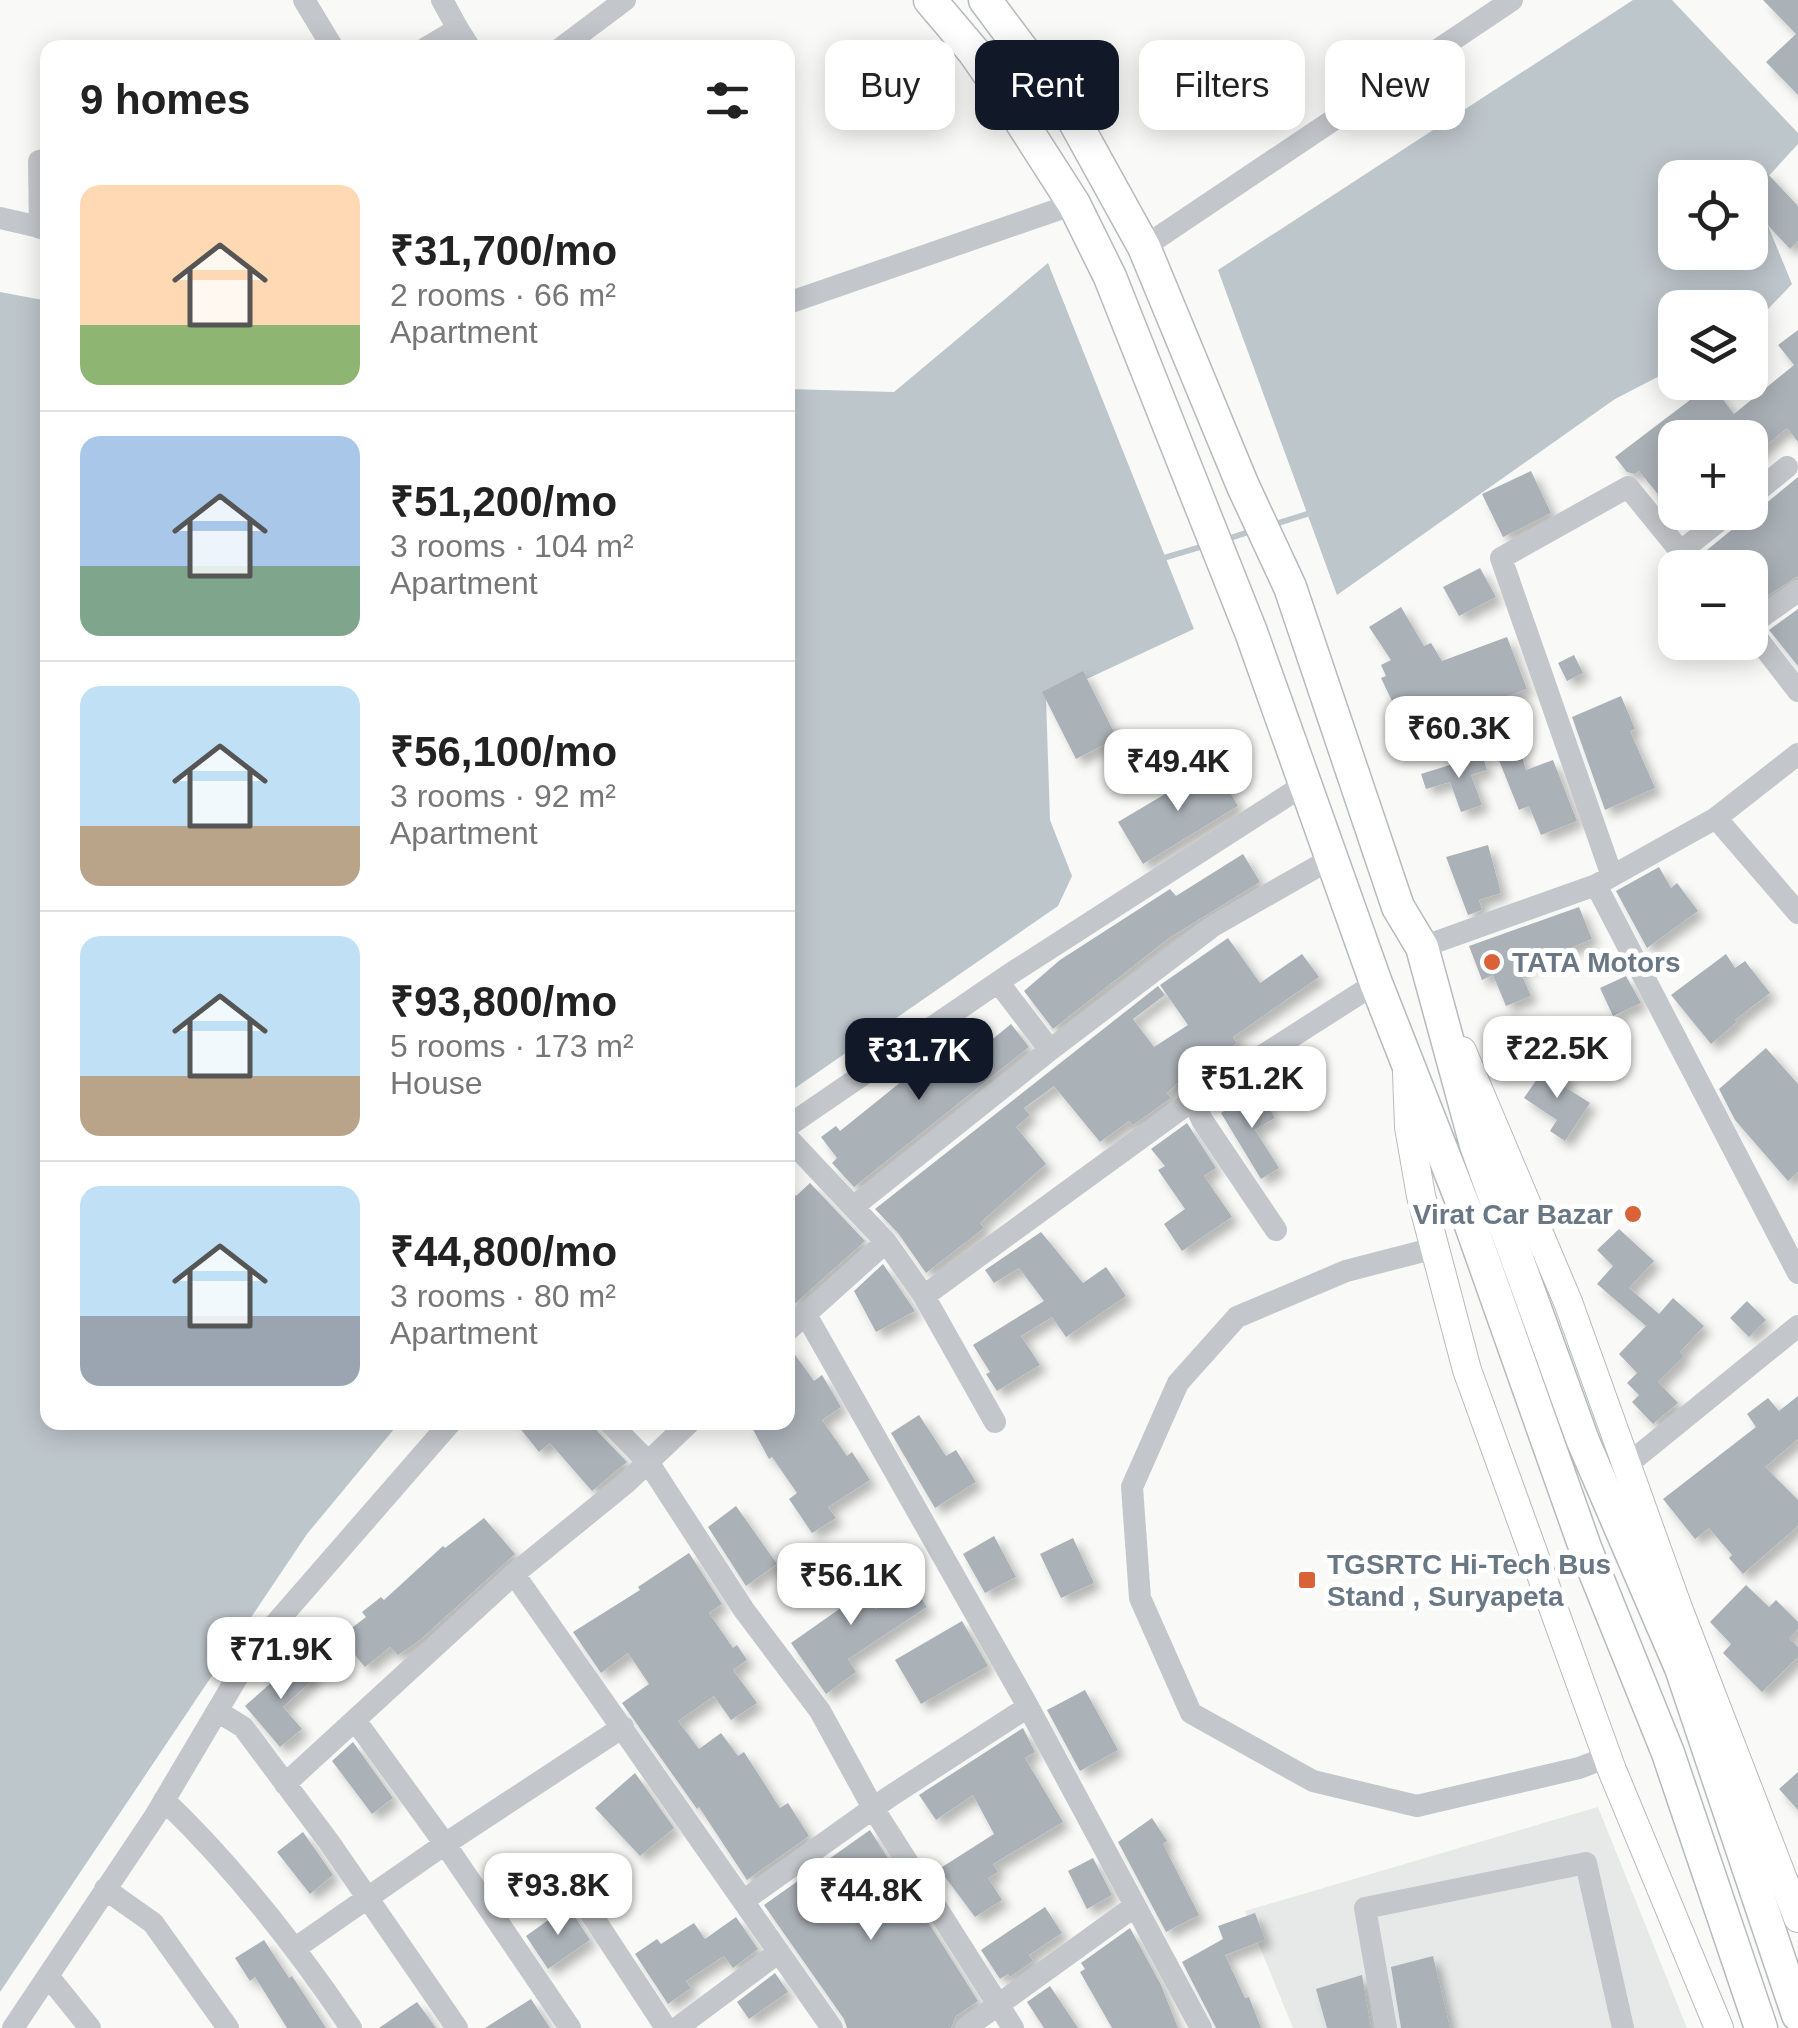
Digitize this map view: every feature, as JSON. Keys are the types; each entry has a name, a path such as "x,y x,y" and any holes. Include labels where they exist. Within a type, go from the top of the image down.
{"highway":[{"path":"930,0 974,52 1074,204 1110,277 1251,632 1376,983 1468,1217 1586,1550 1668,1753 1762,2028"},
{"path":"998,5 1071,116 1144,246 1290,586 1398,907 1422,947 1476,1146 1583,1441 1681,1668 1798,2015"}],"main road":[{"path":"1422,947 1568,1302 1685,1626 1796,1900"},
{"path":"1406,1058 1409,1127 1421,1196 1467,1370 1608,1757 1719,2028"}],"street":[{"path":"304,0 328,40"},
{"path":"442,0 464,38"},
{"path":"572,40 625,0"},
{"path":"1144,246 1512,0"},
{"path":"795,302 1074,204"},
{"path":"0,218 40,227"},
{"path":"1768,482 1787,467"},
{"path":"1679,550 1628,488 1501,558 1604,881 1798,1272"},
{"path":"1696,550 1714,530"},
{"path":"1768,613 1798,590"},
{"path":"1768,651 1798,691"},
{"path":"1422,947 1604,881 1716,818 1798,754"},
{"path":"795,1121 998,982 1307,783"},
{"path":"1716,818 1798,913"},
{"path":"853,1206 1213,926 1334,857"},
{"path":"998,982 1050,1050"},
{"path":"924,1296 1192,1100 1376,983"},
{"path":"1192,1100 1276,1230"},
{"path":"795,1145 886,1242 924,1296 995,1422"},
{"path":"795,1323 886,1242"},
{"path":"1435,1248 1346,1270 1237,1317 1178,1383 1132,1487 1140,1598 1191,1713 1313,1781 1417,1806 1579,1768 1608,1757"},
{"path":"806,1313 1028,1707 1201,2028"},
{"path":"1628,1464 1798,1326"},
{"path":"13,2028 164,1800 255,1648 444,1430"},
{"path":"617,1430 648,1462 744,1610 820,1711 873,1808 1013,2028"},
{"path":"285,1784 514,1574 682,1430"},
{"path":"514,1574 832,2028"},
{"path":"743,1901 873,1808 1028,1707"},
{"path":"217,1711 243,1727 370,1899 458,2028"},
{"path":"355,1720 570,2028"},
{"path":"296,1947 622,1727"},
{"path":"164,1800 216,1850 296,1947 351,2028"},
{"path":"1386,2028 1365,1908 1586,1863 1623,2028"},
{"path":"574,1888 666,2028"},
{"path":"105,1889 153,1923 228,2028"},
{"path":"966,2028 1135,1906"},
{"path":"677,2028 779,1952"},
{"path":"48,1976 90,2028"}],"shaded area":[{"path":"1633,0 1672,0 1798,133 1798,144 1768,177 1768,160 1658,160 1658,270 1768,270 1768,226 1792,284 1768,309 1768,290 1658,290 1658,377 1615,399 1337,595 1218,270 1433,130 1465,130 1465,109"},
{"path":"1048,263 1194,629 1046,698 1050,820 1072,876 1058,906 795,1088 795,389 894,392"},
{"path":"0,292 40,300 40,1430 393,1430 307,1534 0,1992"},
{"path":"1598,1807 1687,2028 1293,2028 1245,1911"}],"building":[{"path":"1763,0 1798,0 1798,95 1766,62 1796,34"},
{"path":"1768,174 1798,206 1798,241 1790,249 1768,225"},
{"path":"1798,330 1798,442 1787,428 1768,444 1768,420 1664,420 1690,400 1723,400 1734,414 1751,400 1768,400 1768,386 1794,365 1778,345"},
{"path":"1658,424 1658,494 1639,471 1627,472 1615,457"},
{"path":"1531,471 1551,513 1503,537 1482,494"},
{"path":"1798,477 1798,576 1768,595 1768,550 1707,550 1732,530 1768,530 1768,502"},
{"path":"1480,568 1496,597 1459,616 1443,587"},
{"path":"1401,607 1424,646 1431,643 1442,661 1507,637 1527,689 1447,718 1453,729 1414,747 1381,678 1386,676 1381,665 1391,660 1369,627"},
{"path":"1798,609 1798,666 1769,630"},
{"path":"1574,655 1583,673 1567,681 1558,663"},
{"path":"1083,671 1117,738 1076,759 1042,692"},
{"path":"1621,696 1635,729 1630,731 1655,788 1605,810 1572,717"},
{"path":"1520,751 1526,770 1553,760 1577,821 1541,835 1529,806 1519,810 1498,758"},
{"path":"1482,755 1487,770 1471,775 1482,805 1461,812 1450,782 1426,789 1421,774"},
{"path":"1214,765 1238,806 1143,864 1118,822"},
{"path":"1488,845 1501,893 1479,900 1482,910 1468,915 1446,857"},
{"path":"1243,854 1260,882 1169,938 1053,1029 1024,991 1060,960 1170,889 1176,896"},
{"path":"1659,867 1671,888 1677,883 1698,911 1647,948 1616,891"},
{"path":"1579,907 1592,939 1519,969 1531,996 1506,1006 1493,975 1482,980 1469,946"},
{"path":"1228,938 1260,983 1302,954 1319,977 1233,1037 1237,1043 1179,1082 1167,1093 1171,1098 1100,1142 1054,1086 1024,1108 1030,1115 1016,1127 1046,1164 980,1223 984,1228 926,1273 898,1233 875,1209 1158,986 1165,995 1133,1019 1154,1047 1188,1025 1160,985"},
{"path":"1726,954 1735,968 1745,961 1770,993 1711,1044 1671,995"},
{"path":"1626,976 1641,1003 1613,1016 1600,988"},
{"path":"1011,1024 1029,1047 854,1187 832,1163 837,1158 821,1137 836,1126 840,1131 963,1032 978,1051"},
{"path":"1766,1048 1798,1084 1798,1172 1788,1181 1735,1120 1719,1089"},
{"path":"1548,1063 1570,1079 1565,1087 1590,1103 1565,1141 1550,1131 1557,1120 1524,1098"},
{"path":"1258,1091 1275,1118 1255,1130 1279,1168 1261,1179 1221,1113"},
{"path":"1187,1123 1216,1168 1204,1176 1232,1217 1182,1251 1164,1224 1185,1209 1158,1170 1165,1166 1151,1149"},
{"path":"810,1183 865,1241 795,1304 795,1195"},
{"path":"1619,1229 1654,1261 1629,1288 1659,1314 1673,1298 1704,1326 1680,1352 1684,1356 1658,1382 1678,1403 1653,1424 1632,1402 1639,1395 1627,1383 1637,1373 1619,1354 1646,1326 1597,1284 1613,1266 1597,1250"},
{"path":"1041,1232 1083,1283 1106,1267 1126,1296 1066,1337 1052,1317 1021,1336 1040,1365 997,1391 973,1345 1044,1301 1019,1268 994,1283 985,1270"},
{"path":"883,1264 915,1311 876,1332 854,1291"},
{"path":"1747,1301 1766,1320 1749,1337 1730,1318"},
{"path":"795,1355 814,1381 822,1375 841,1407 822,1420 847,1456 852,1452 870,1480 828,1507 836,1518 812,1533 789,1499 797,1493 772,1457 769,1459 753,1430 795,1430"},
{"path":"1798,1396 1798,1439 1765,1467 1798,1500 1798,1526 1743,1574 1709,1528 1695,1539 1663,1499 1756,1427 1747,1414 1768,1398 1779,1411"},
{"path":"919,1415 946,1456 956,1450 976,1482 935,1508 891,1433"},
{"path":"521,1430 597,1430 627,1462 592,1491 550,1443 539,1452"},
{"path":"736,1506 777,1564 746,1586 708,1527"},
{"path":"484,1518 515,1554 420,1640 398,1655 390,1647 365,1667 340,1637 366,1617 362,1612 381,1597 384,1600 443,1546"},
{"path":"994,1536 1016,1577 985,1593 963,1554"},
{"path":"1073,1538 1094,1583 1061,1598 1040,1554"},
{"path":"689,1553 722,1604 709,1613 733,1648 737,1645 747,1660 733,1670 757,1703 731,1720 714,1696 678,1721 699,1749 721,1733 738,1756 744,1752 780,1808 788,1803 809,1836 747,1880 622,1703 649,1684 628,1653 601,1673 573,1632"},
{"path":"844,1560 876,1609 912,1585 927,1607 848,1659 856,1672 826,1694 791,1643 845,1605 824,1574"},
{"path":"1746,1585 1769,1607 1776,1600 1798,1622 1798,1629 1789,1638 1798,1647 1798,1657 1762,1692 1723,1653 1731,1644 1710,1622"},
{"path":"962,1621 988,1666 921,1704 895,1660"},
{"path":"299,1658 316,1677 283,1707 302,1729 280,1747 245,1706"},
{"path":"1085,1690 1118,1750 1080,1771 1047,1710"},
{"path":"1023,1728 1035,1752 1025,1758 1063,1822 993,1864 998,1872 988,1878 1002,1900 975,1917 939,1869 994,1834 973,1795 936,1820 919,1795"},
{"path":"353,1742 393,1798 372,1814 332,1761"},
{"path":"1798,1772 1798,1810 1779,1789"},
{"path":"635,1773 674,1828 640,1856 595,1808"},
{"path":"1152,1818 1167,1841 1163,1844 1199,1915 1166,1932 1118,1842"},
{"path":"870,1830 978,2001 956,2016 951,2028 847,2028 764,1905"},
{"path":"303,1832 333,1875 310,1894 277,1852"},
{"path":"1093,1858 1112,1895 1087,1909 1068,1871"},
{"path":"568,1906 590,1940 548,1969 526,1936"},
{"path":"1045,1907 1062,1933 1029,1955 1033,1961 1010,1977 1008,1974 1000,1979 981,1950"},
{"path":"1255,1913 1265,1940 1225,1955 1261,2028 1216,2028 1182,1962 1223,1939 1218,1926"},
{"path":"736,1917 758,1949 733,1968 724,1956 686,1981 691,1988 668,2004 635,1954 657,1939 661,1944 694,1923 705,1939"},
{"path":"1130,1928 1161,1985 1178,2028 1112,2028 1080,1972 1085,1969 1081,1963"},
{"path":"264,1940 326,2028 287,2028 255,1977 250,1981 235,1958"},
{"path":"1433,1956 1450,2028 1401,2028 1391,1967"},
{"path":"775,1973 788,1992 749,2019 737,2002"},
{"path":"1362,1975 1371,2028 1327,2028 1316,1989"},
{"path":"1050,1986 1078,2028 1044,2028 1027,2002"},
{"path":"531,1999 550,2028 485,2028"},
{"path":"417,2002 436,2028 379,2028"}],"waterway":[{"path":"1272,525 1307,514"},
{"path":"1224,540 1255,530"},
{"path":"1157,560 1207,545"}],"place":[{"name":"TATA Motors","path":"1492,962"},
{"name":"Virat Car Bazar","path":"1633,1214"},
{"name":"TGSRTC Hi-Tech Bus Stand , Suryapeta","path":"1307,1580"}]}
